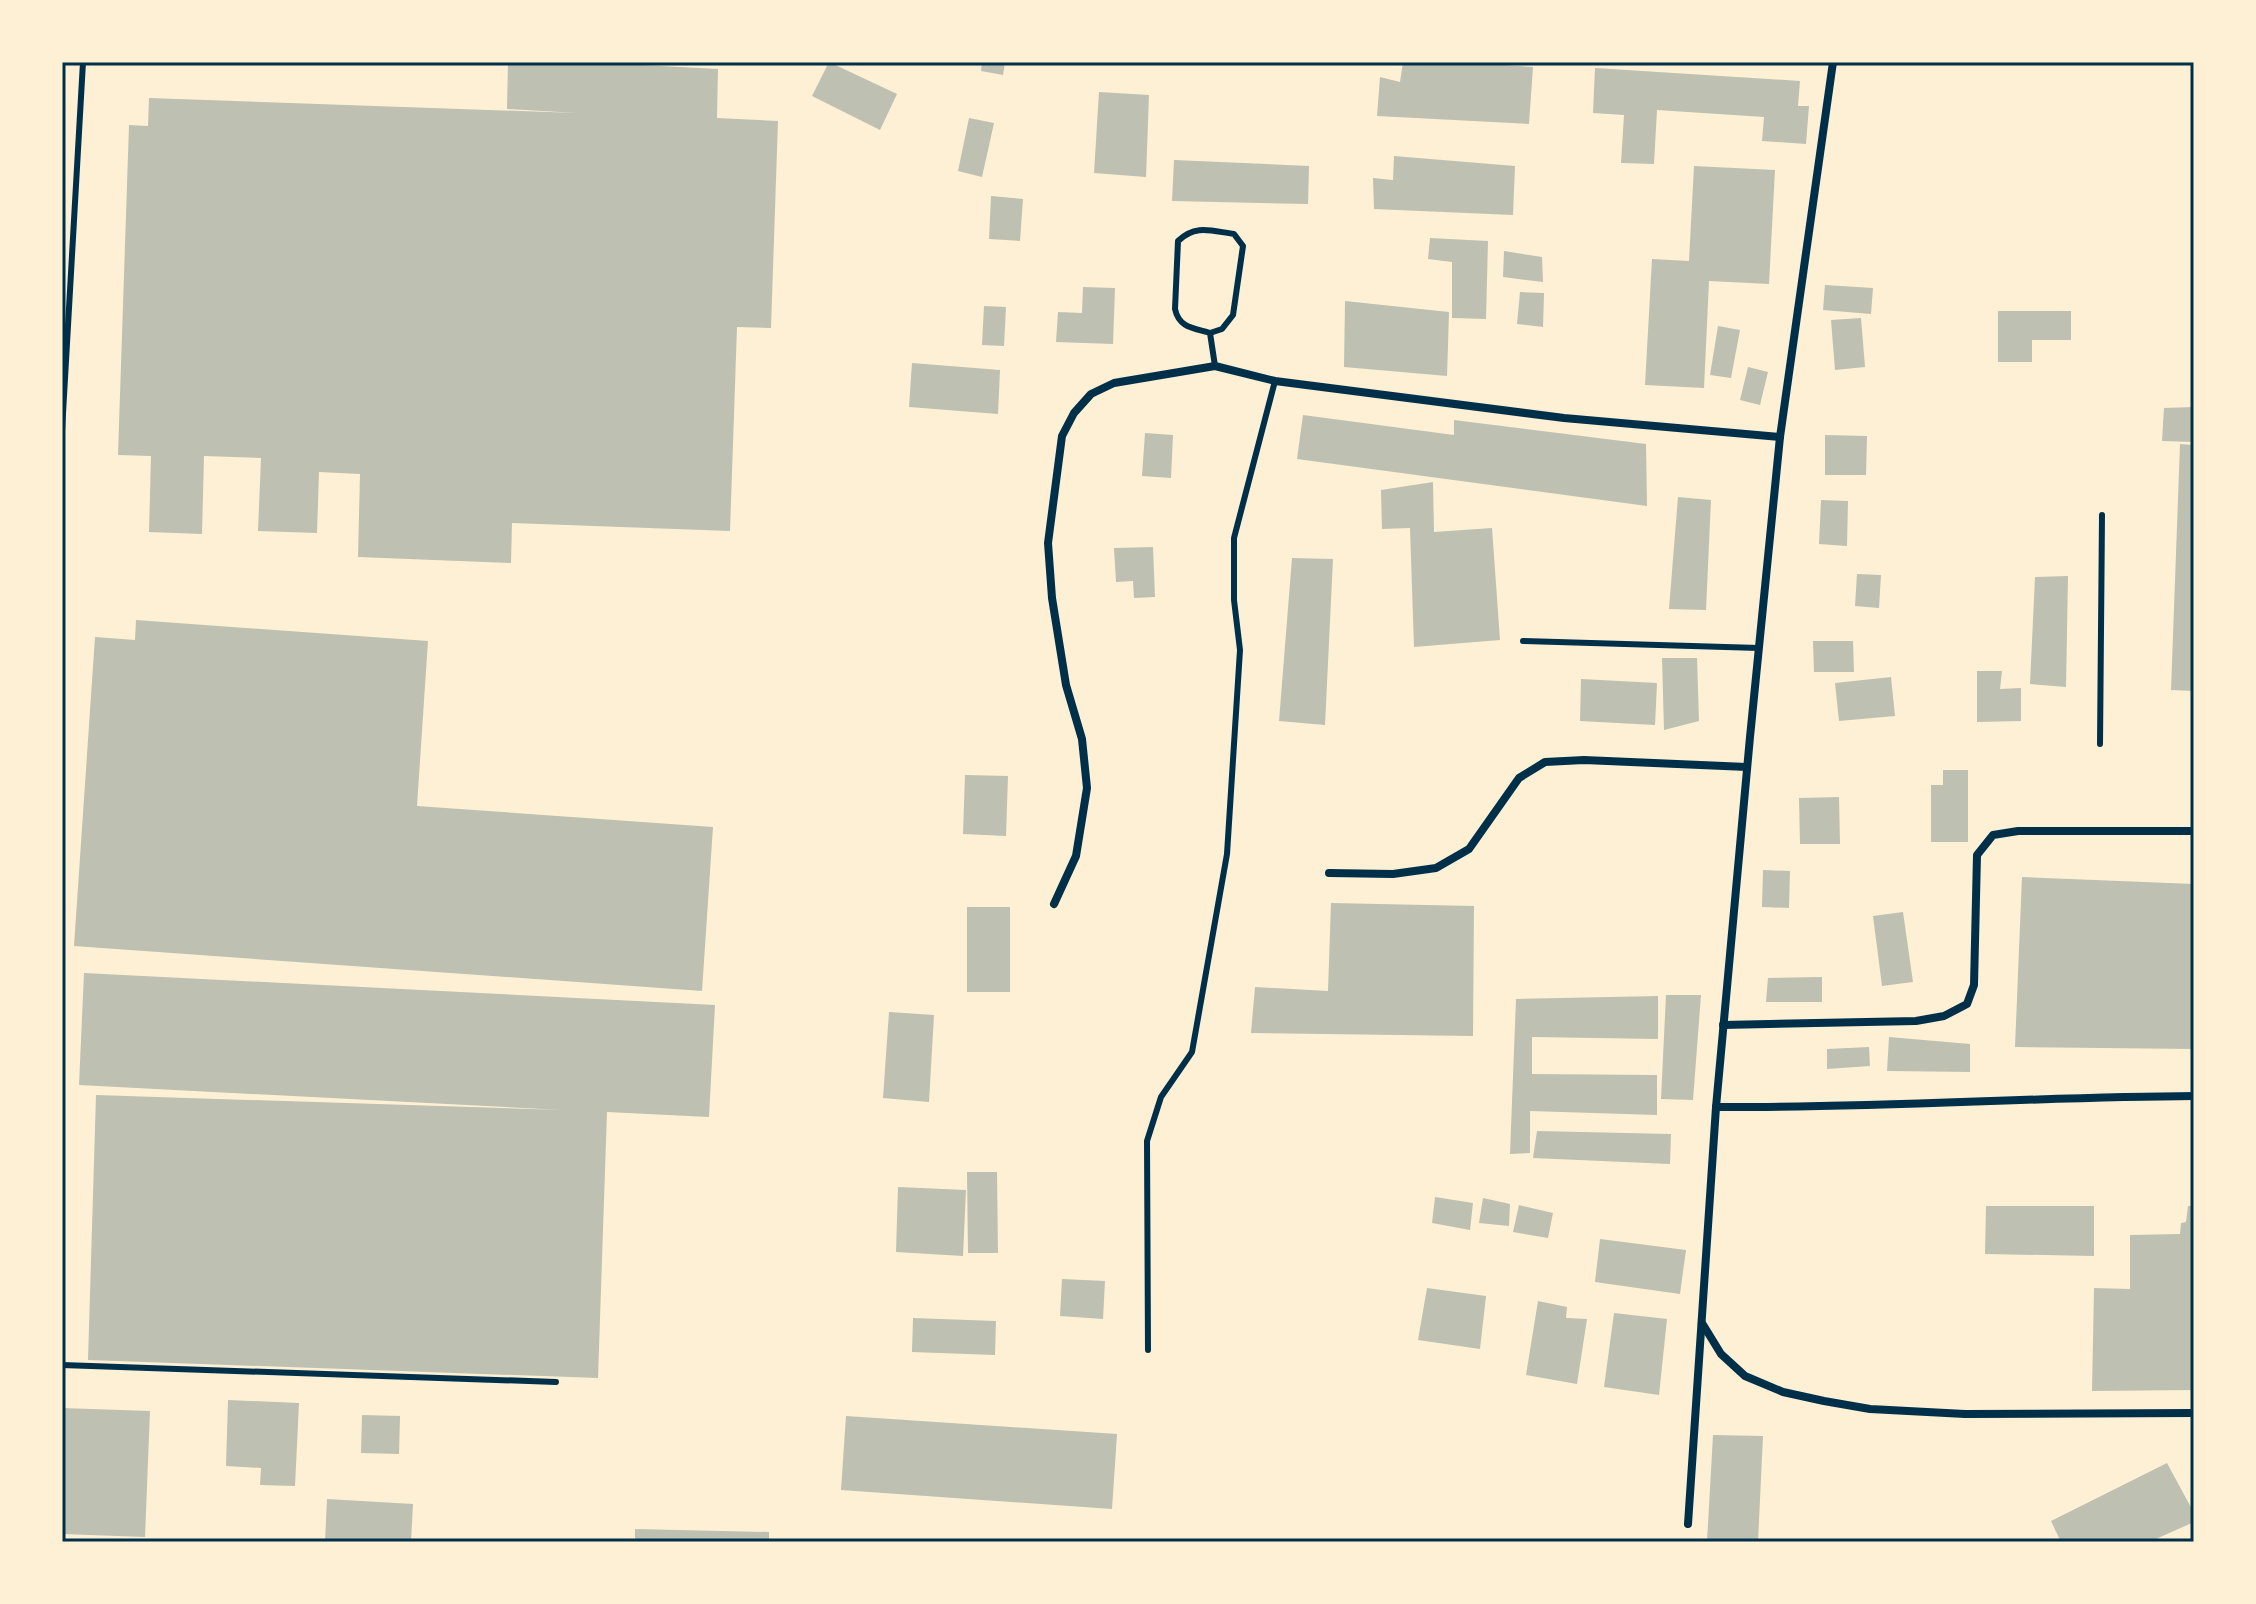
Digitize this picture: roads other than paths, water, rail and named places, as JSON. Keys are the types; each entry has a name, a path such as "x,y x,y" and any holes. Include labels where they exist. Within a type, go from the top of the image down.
{"street":[{"path":"1688,1524 1716,1107 1747,767 1780,437 1833,62"},
{"path":"1054,904 1076,856 1087,788 1082,739 1066,685 1052,598 1048,543 1062,436 1074,413 1091,394 1114,383 1215,366 1275,381 1564,418 1780,437"},
{"path":"1329,873 1393,874 1436,868 1469,849 1519,778 1545,762 1584,760 1747,767"},
{"path":"1723,1025 1916,1021 1944,1016 1967,1004 1974,985 1977,855 1993,835 2018,831 2194,831"},
{"path":"1716,1107 1827,1107 2194,1096"},
{"path":"1702,1322 1721,1354 1745,1376 1783,1392 1824,1401 1870,1409 1965,1414 2194,1413"}],"lane":[{"path":"62,431 83,62"},
{"path":"1199,229 1234,234 1243,246 1233,315 1222,329 1210,333 1184,326 1175,309 1178,241 1188,231 1199,229"},
{"path":"1210,333 1215,366"},
{"path":"1148,1350 1147,1141 1161,1097 1192,1052 1227,854 1240,650 1234,600 1234,538 1275,381"},
{"path":"2100,744 2102,515"},
{"path":"1523,641 1759,648"},
{"path":"62,1365 556,1382"}]}
